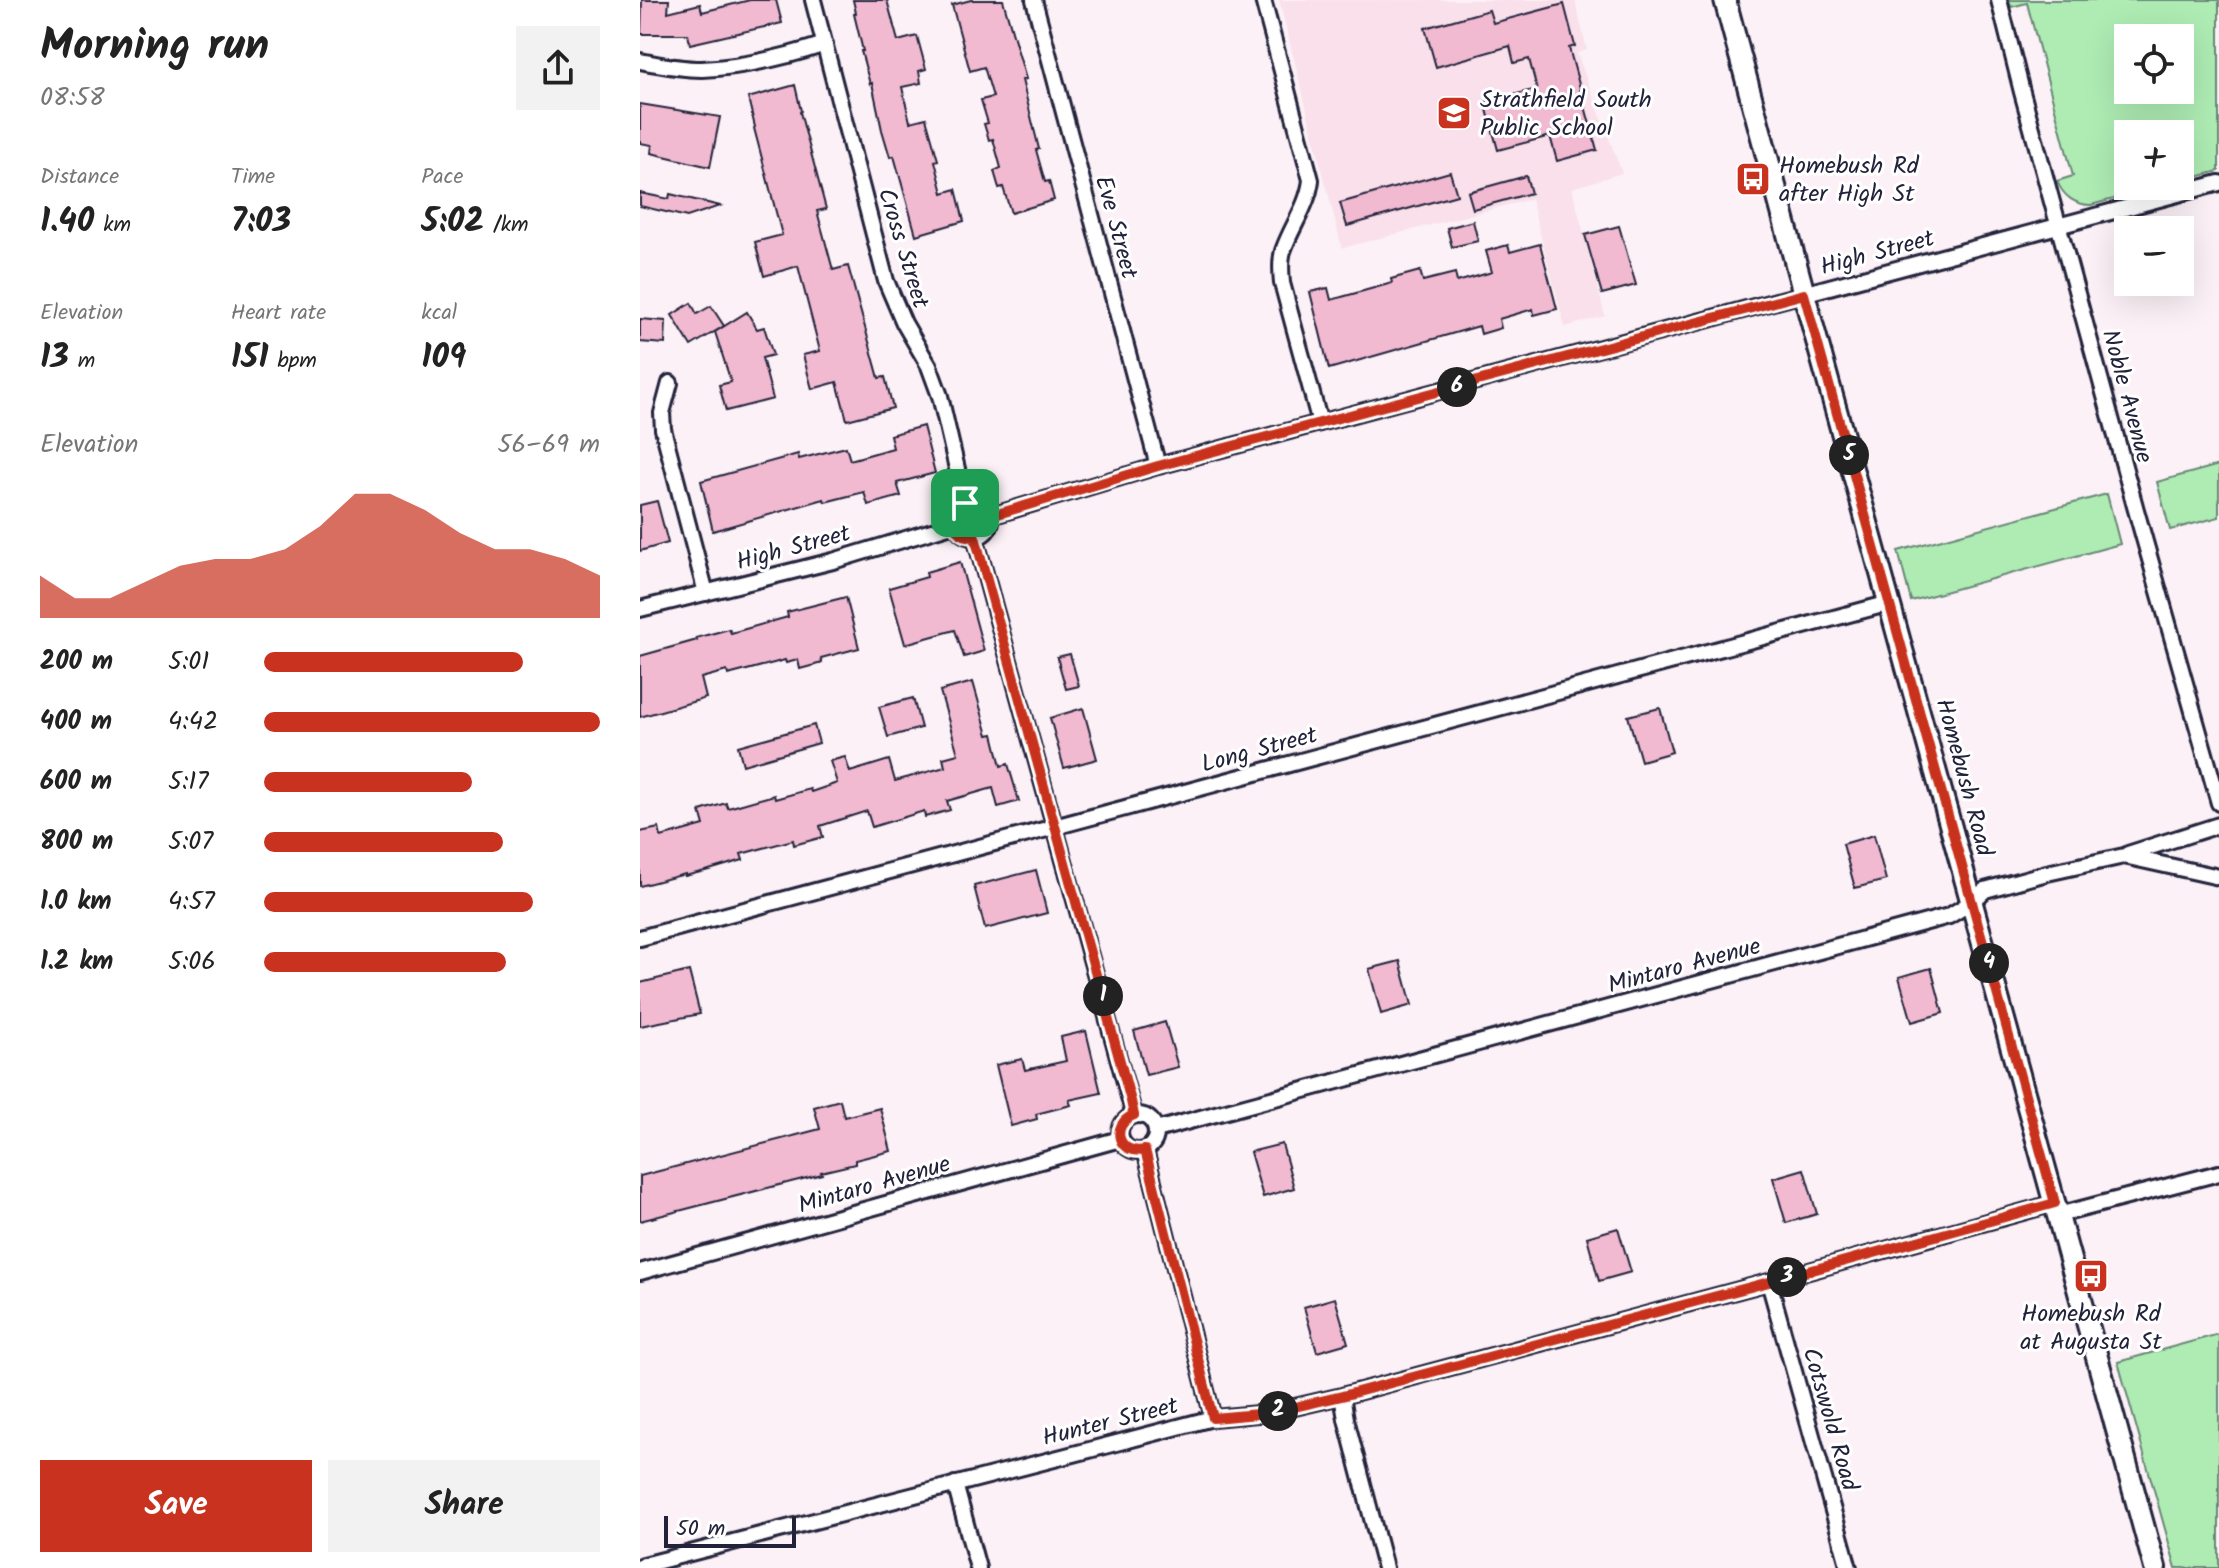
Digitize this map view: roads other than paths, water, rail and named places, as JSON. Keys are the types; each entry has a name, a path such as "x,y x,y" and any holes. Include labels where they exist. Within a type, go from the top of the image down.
{"main road":[{"name":"Homebush Road","path":"1725,0 2155,1568"}],"street":[{"name":"Cross Street","path":"813,0 886,281 904,323 929,366 940,396 965,503"},
{"name":"Eve Street","path":"1034,0 1158,466"},
{"path":"1263,0 1311,180 1310,191 1283,250 1281,273 1283,291 1320,423"},
{"name":"Noble Avenue","path":"1999,0 2136,510 2219,803"},
{"path":"640,61 699,69 733,66 825,44"},
{"name":"High Street","path":"991,516 1158,466 2219,183"},
{"path":"670,383 663,407 663,429 706,593"},
{"path":"971,501 988,508 991,516 985,533 975,537 963,535 955,524 956,512 965,503 971,501"},
{"name":"High Street","path":"640,609 833,561 955,524"},
{"path":"975,537 1134,1115"},
{"name":"Long Street","path":"640,938 1890,603"},
{"path":"2124,856 2219,825"},
{"name":"Mintaro Avenue","path":"1156,1130 1949,916 1985,890 2047,873 2124,856 2219,877"},
{"path":"1134,1115 1150,1120 1156,1130 1154,1142 1139,1152 1127,1148 1120,1139 1120,1126 1134,1115"},
{"name":"Mintaro Avenue","path":"640,1272 1120,1139"},
{"path":"1145,1150 1213,1418"},
{"name":"Hunter Street","path":"640,1566 1213,1418 1269,1413 1342,1396 2056,1209 2219,1173"},
{"name":"Cotswold Road","path":"1769,1282 1849,1568"},
{"path":"1342,1396 1385,1568"},
{"path":"955,1484 978,1568"}],"place":[{"name":"Strathfield South Public School","path":"1454,113"},
{"name":"Homebush Rd after High St","path":"1753,179"},
{"name":"Homebush Rd at Augusta St","path":"2091,1276"}]}
